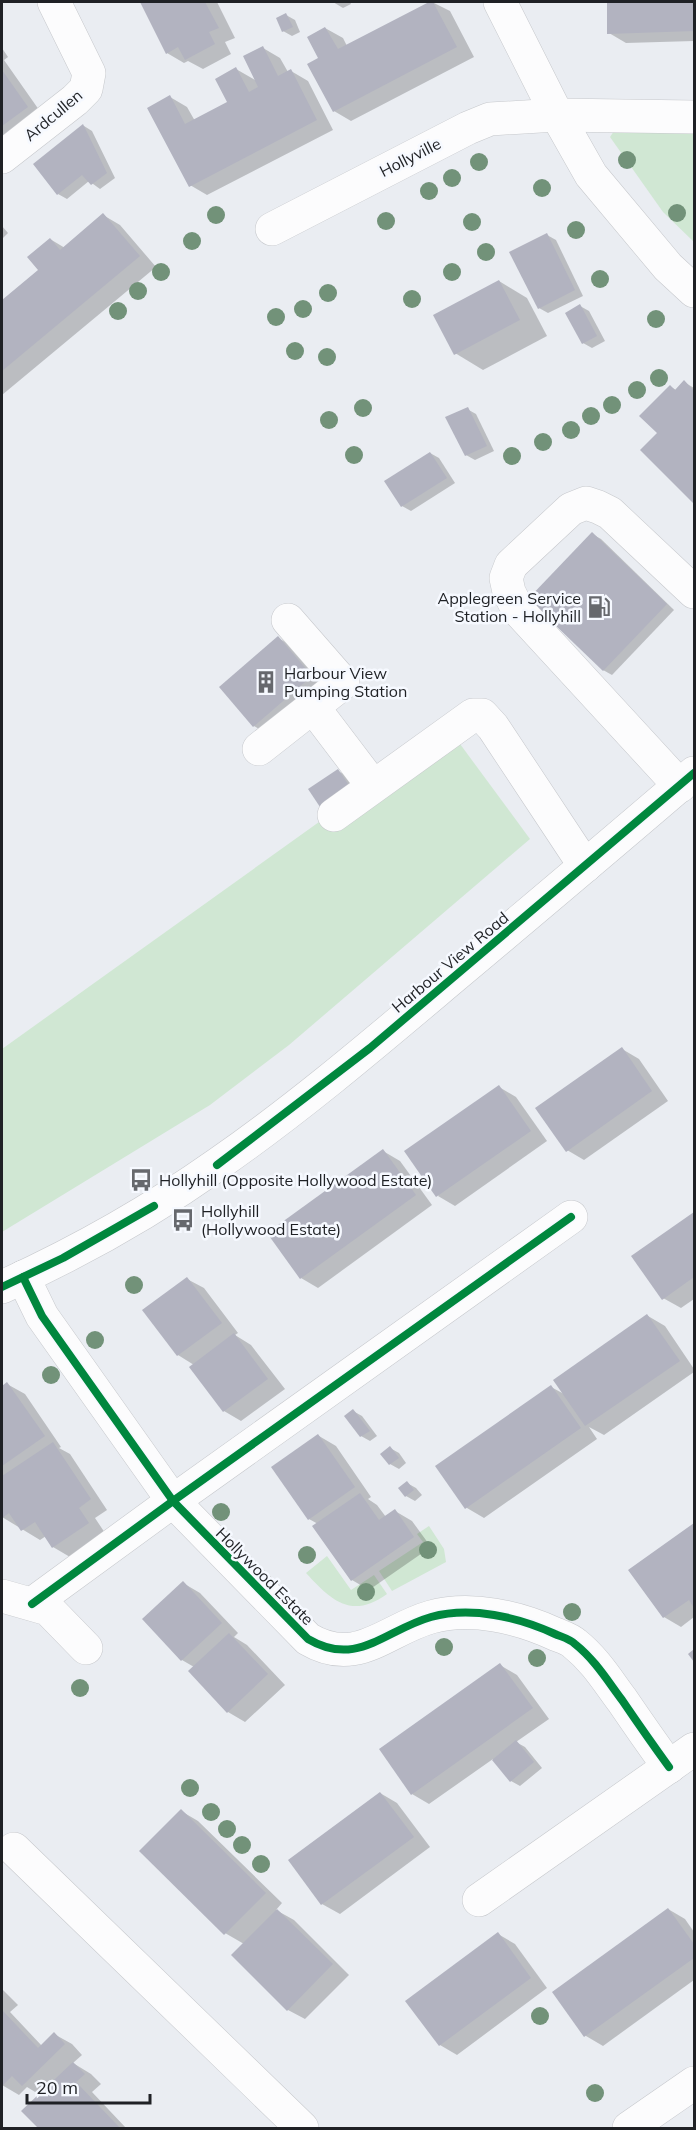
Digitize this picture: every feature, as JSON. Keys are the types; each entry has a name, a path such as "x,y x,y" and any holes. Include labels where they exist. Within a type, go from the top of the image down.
{"street":[{"name":"Ardcullen","path":"2,157 86,89 89,73 54,2"},
{"path":"500,2 557,115 591,175 668,267 694,291"},
{"name":"Hollyville","path":"272,230 468,128 490,119 557,115 694,117"},
{"path":"687,779 518,610 509,592 506,578 511,565 571,509 586,503 610,513 694,592"},
{"path":"259,749 343,683 288,620"},
{"path":"313,707 373,786"},
{"path":"334,815 473,715 482,715 493,727 585,866"},
{"name":"Harbour View Road","path":"12,1282 63,1258 142,1213 198,1178 252,1140 370,1048 687,779"},
{"path":"32,1604 571,1217"},
{"name":"Hollywood Estate","path":"12,1282 42,1316 173,1501 308,1639 321,1646 338,1650 359,1649 429,1617 449,1614 500,1616 531,1623 573,1642 595,1661 682,1758 479,1900"},
{"path":"2,1596 48,1609 86,1648"},
{"path":"14,1849 302,2128"},
{"path":"629,2128 694,2083"}],"green space":[{"path":"694,128 694,242 663,212 610,137 614,131"},
{"path":"449,729 530,839 289,1045 210,1105 2,1232 2,1049"},
{"path":"429,1526 444,1549 446,1562 392,1591 379,1571 423,1542 417,1534"},
{"path":"327,1556 351,1590 374,1575 387,1594 374,1602 352,1606 333,1598 306,1573"}],"building":[{"path":"140,2 205,2 219,28 209,32 215,44 185,60 178,47 166,54"},
{"path":"433,2 457,47 333,112 307,64 318,58 307,37 325,27 338,49"},
{"path":"607,2 694,2 694,31 607,34"},
{"path":"286,13 293,27 282,32 276,18"},
{"path":"263,46 278,76 291,69 317,120 189,187 147,108 170,95 185,124 227,102 215,79 236,67 249,92 258,87 243,56"},
{"path":"2,70 28,107 2,126"},
{"path":"83,124 107,173 91,185 82,175 57,195 33,164"},
{"path":"103,213 140,256 2,371 2,300 38,270 27,257 50,238 60,250"},
{"path":"547,233 575,290 538,309 509,252"},
{"path":"499,280 520,320 454,355 433,315"},
{"path":"580,304 597,336 582,344 565,313"},
{"path":"684,380 694,391 694,504 640,450 657,433 639,416 670,385 675,390"},
{"path":"468,407 487,446 465,456 445,417"},
{"path":"430,452 447,478 401,507 384,481"},
{"path":"592,532 667,604 603,671 528,599"},
{"name":"Harbour View Pumping Station","path":"278,636 312,676 253,727 219,687"},
{"path":"338,769 350,787 320,807 308,789"},
{"path":"622,1047 652,1091 566,1152 535,1108"},
{"path":"499,1085 531,1131 436,1197 404,1151"},
{"path":"383,1149 416,1195 300,1279 267,1233"},
{"path":"694,1212 694,1277 662,1300 631,1256"},
{"path":"187,1277 222,1323 177,1356 142,1310"},
{"path":"647,1314 680,1361 585,1426 553,1380"},
{"path":"234,1333 268,1379 223,1412 189,1367"},
{"path":"7,1382 45,1436 2,1466 2,1386"},
{"path":"551,1385 581,1428 465,1509 435,1466"},
{"path":"353,1409 370,1431 360,1437 344,1416"},
{"path":"318,1434 355,1487 308,1520 271,1467"},
{"path":"53,1442 91,1499 79,1508 89,1523 52,1548 35,1522 21,1531 9,1513 2,1518 2,1476"},
{"path":"390,1446 399,1458 389,1465 380,1454"},
{"path":"407,1481 414,1490 405,1497 398,1488"},
{"path":"360,1493 379,1520 395,1509 414,1537 351,1581 312,1526"},
{"path":"694,1523 694,1608 689,1600 663,1618 628,1570"},
{"path":"183,1581 222,1623 181,1661 142,1619"},
{"path":"229,1633 268,1674 227,1713 188,1671"},
{"path":"694,1649 694,1662 688,1654"},
{"path":"500,1663 533,1708 411,1795 379,1749"},
{"path":"516,1740 534,1762 510,1782 492,1760"},
{"path":"380,1792 414,1837 321,1905 288,1860"},
{"path":"181,1809 266,1893 224,1935 139,1851"},
{"path":"668,1908 694,1944 694,1958 584,2037 552,1992"},
{"path":"277,1909 333,1964 287,2011 231,1955"},
{"path":"498,1932 531,1978 439,2046 405,2001"},
{"path":"2,2010 38,2048 54,2032 65,2044 22,2086 12,2076 2,2086"},
{"path":"73,2062 85,2074 76,2082 120,2128 38,2128 21,2111"}],"cycle path":[{"path":"217,1165 370,1048 694,773"},
{"path":"2,1287 63,1258 154,1206"},
{"path":"32,1604 571,1217"},
{"path":"23,1277 42,1316 173,1501 308,1639 325,1647 341,1650 356,1648 371,1644 431,1617 462,1613 510,1618 541,1628 571,1641 589,1657 669,1767"}],"place":[{"name":"Applegreen Service Station - Hollyhill","path":"599,607"},
{"name":"Harbour View Pumping Station","path":"266,682"},
{"name":"Hollyhill (Opposite Hollywood Estate)","path":"141,1180"},
{"name":"Hollyhill (Hollywood Estate)","path":"183,1220"}]}
